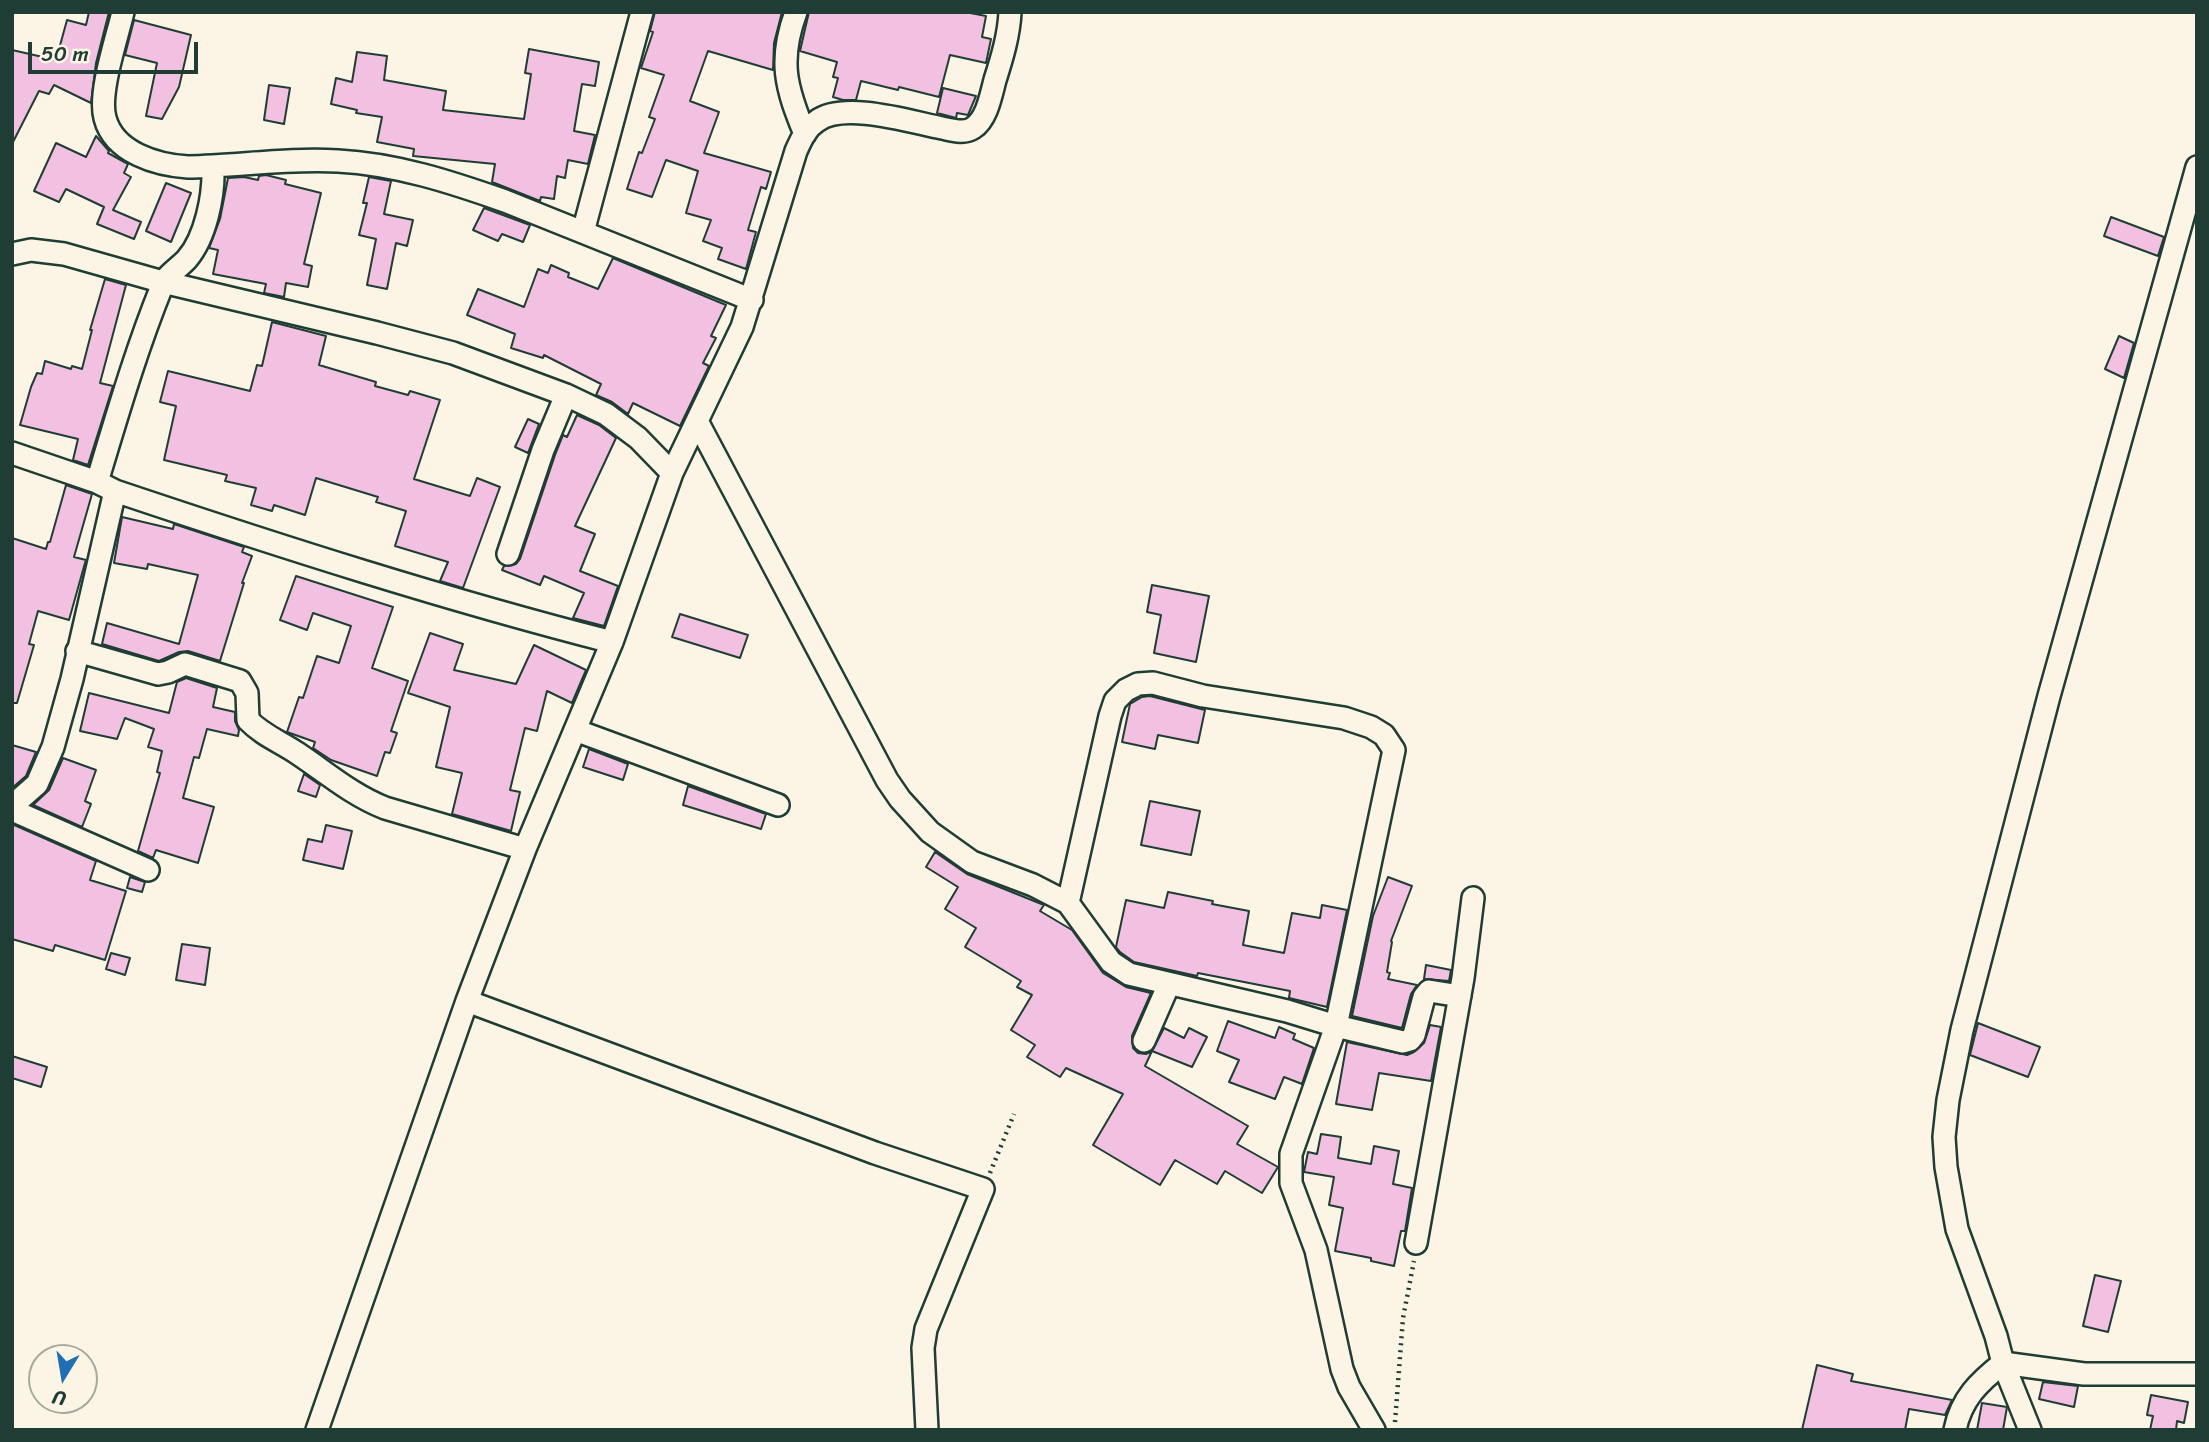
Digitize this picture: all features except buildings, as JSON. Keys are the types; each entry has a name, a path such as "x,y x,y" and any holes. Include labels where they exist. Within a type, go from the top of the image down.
{"street":[{"path":"123,12 107,76 104,117 109,127 134,153 178,167 294,161 338,161 379,166 466,187 752,300"},
{"path":"583,232 642,12"},
{"path":"796,12 785,67 787,87 804,134"},
{"path":"317,1430 467,1001 525,849 612,642 673,470 733,348 752,300 788,172 804,134 815,121 837,112 873,115 958,131 973,128 983,116 991,94 1007,35 1010,12"},
{"path":"148,870 12,808 37,784 44,771 77,651 106,486 133,365 163,282 189,257 207,217 213,185 213,167"},
{"path":"2030,1430 2003,1363 1996,1336 1957,1229 1950,1200 1944,1137 1948,1100 1966,1017 2049,696 2197,167"},
{"path":"12,254 31,250 57,253 453,354 566,395 606,414 673,470"},
{"path":"508,554 542,450 566,395"},
{"path":"693,428 887,780 930,832 972,862 1033,885 1068,903 1111,962 1129,974 1287,1011 1336,1026 1408,1041 1414,1035 1426,992 1429,990 1460,996"},
{"path":"12,453 295,551 493,611 612,642"},
{"path":"77,651 158,674 168,673 185,663 240,681 247,693 248,720 254,727 298,753 350,792 385,808 525,849"},
{"path":"1068,903 1110,716 1115,701 1126,690 1138,684 1153,683 1203,696 1344,718 1384,734 1394,750 1336,1026 1291,1154 1292,1183 1316,1250 1342,1369 1354,1398 1374,1430"},
{"path":"575,730 778,805"},
{"path":"1416,1243 1460,996 1473,898"},
{"path":"1144,1041 1168,984"},
{"path":"467,1001 875,1153 983,1189 926,1329 923,1348 926,1430"},
{"path":"1955,1430 1963,1404 1976,1385 2003,1363 2084,1374 2197,1374"}],"path":[{"path":"983,1189 1014,1114"},
{"path":"1393,1430 1398,1406 1403,1318 1416,1243"}]}
